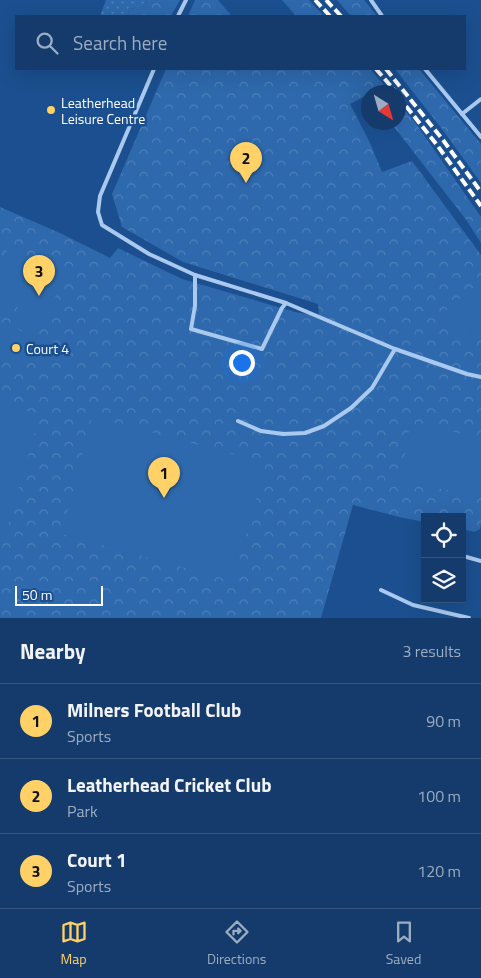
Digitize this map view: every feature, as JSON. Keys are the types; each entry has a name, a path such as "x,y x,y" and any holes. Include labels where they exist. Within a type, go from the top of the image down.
{"lane":[{"path":"178,15 186,0"},
{"path":"371,0 381,15"},
{"path":"154,70 100,196 98,212 102,225 149,254 195,276 286,304 395,349 481,377"},
{"path":"426,70 481,137"},
{"path":"462,114 481,99"},
{"path":"195,276 191,329 262,349 282,308 286,304"},
{"path":"238,421 262,431 283,434 305,433 324,426 351,408 372,388 395,349"},
{"path":"466,557 481,561"},
{"path":"381,590 413,605 469,618"}],"green space":[{"path":"106,0 147,0 146,6 129,9 128,15 100,15"},
{"path":"147,0 180,0 172,15 128,15 129,9 146,6"},
{"path":"195,0 218,0 231,15 188,15"},
{"path":"282,0 309,0 323,15 295,15"},
{"path":"337,0 364,0 376,15 350,15"},
{"path":"166,70 371,70 384,85 361,85 361,98 350,104 382,172 412,161 481,255 480,529 474,532 466,530 466,513 421,513 421,521 353,505 321,618 0,618 0,207 60,233 110,258 118,248 182,279 295,312 319,316 318,304 183,262 122,227 112,194"},
{"path":"396,70 420,70 481,144 481,183"},
{"path":"406,111 481,217 481,243 467,221 396,130 406,130"},
{"path":"8,248 35,260 10,318 0,314 0,266"},
{"path":"38,261 66,273 40,331 13,319"},
{"path":"468,288 481,289 481,338 442,327 449,303 461,298"},
{"name":"Court 4","path":"0,322 37,338 25,365 0,355"},
{"path":"0,403 40,415 0,553"},
{"path":"92,417 266,463 233,581 62,534"},
{"path":"410,424 481,437 481,495 401,483"}],"railway":[{"path":"315,0 329,15"},
{"path":"326,0 340,15"},
{"path":"377,70 390,85"},
{"path":"387,70 443,140 481,192"},
{"path":"406,106 481,206"}],"place":[{"name":"Leatherhead Leisure Centre","path":"51,110"},
{"name":"Leatherhead Cricket Club","path":"246,183"},
{"name":"Court 1","path":"39,296"},
{"name":"Court 4","path":"16,348"},
{"name":"Milners Football Club","path":"164,498"}]}
